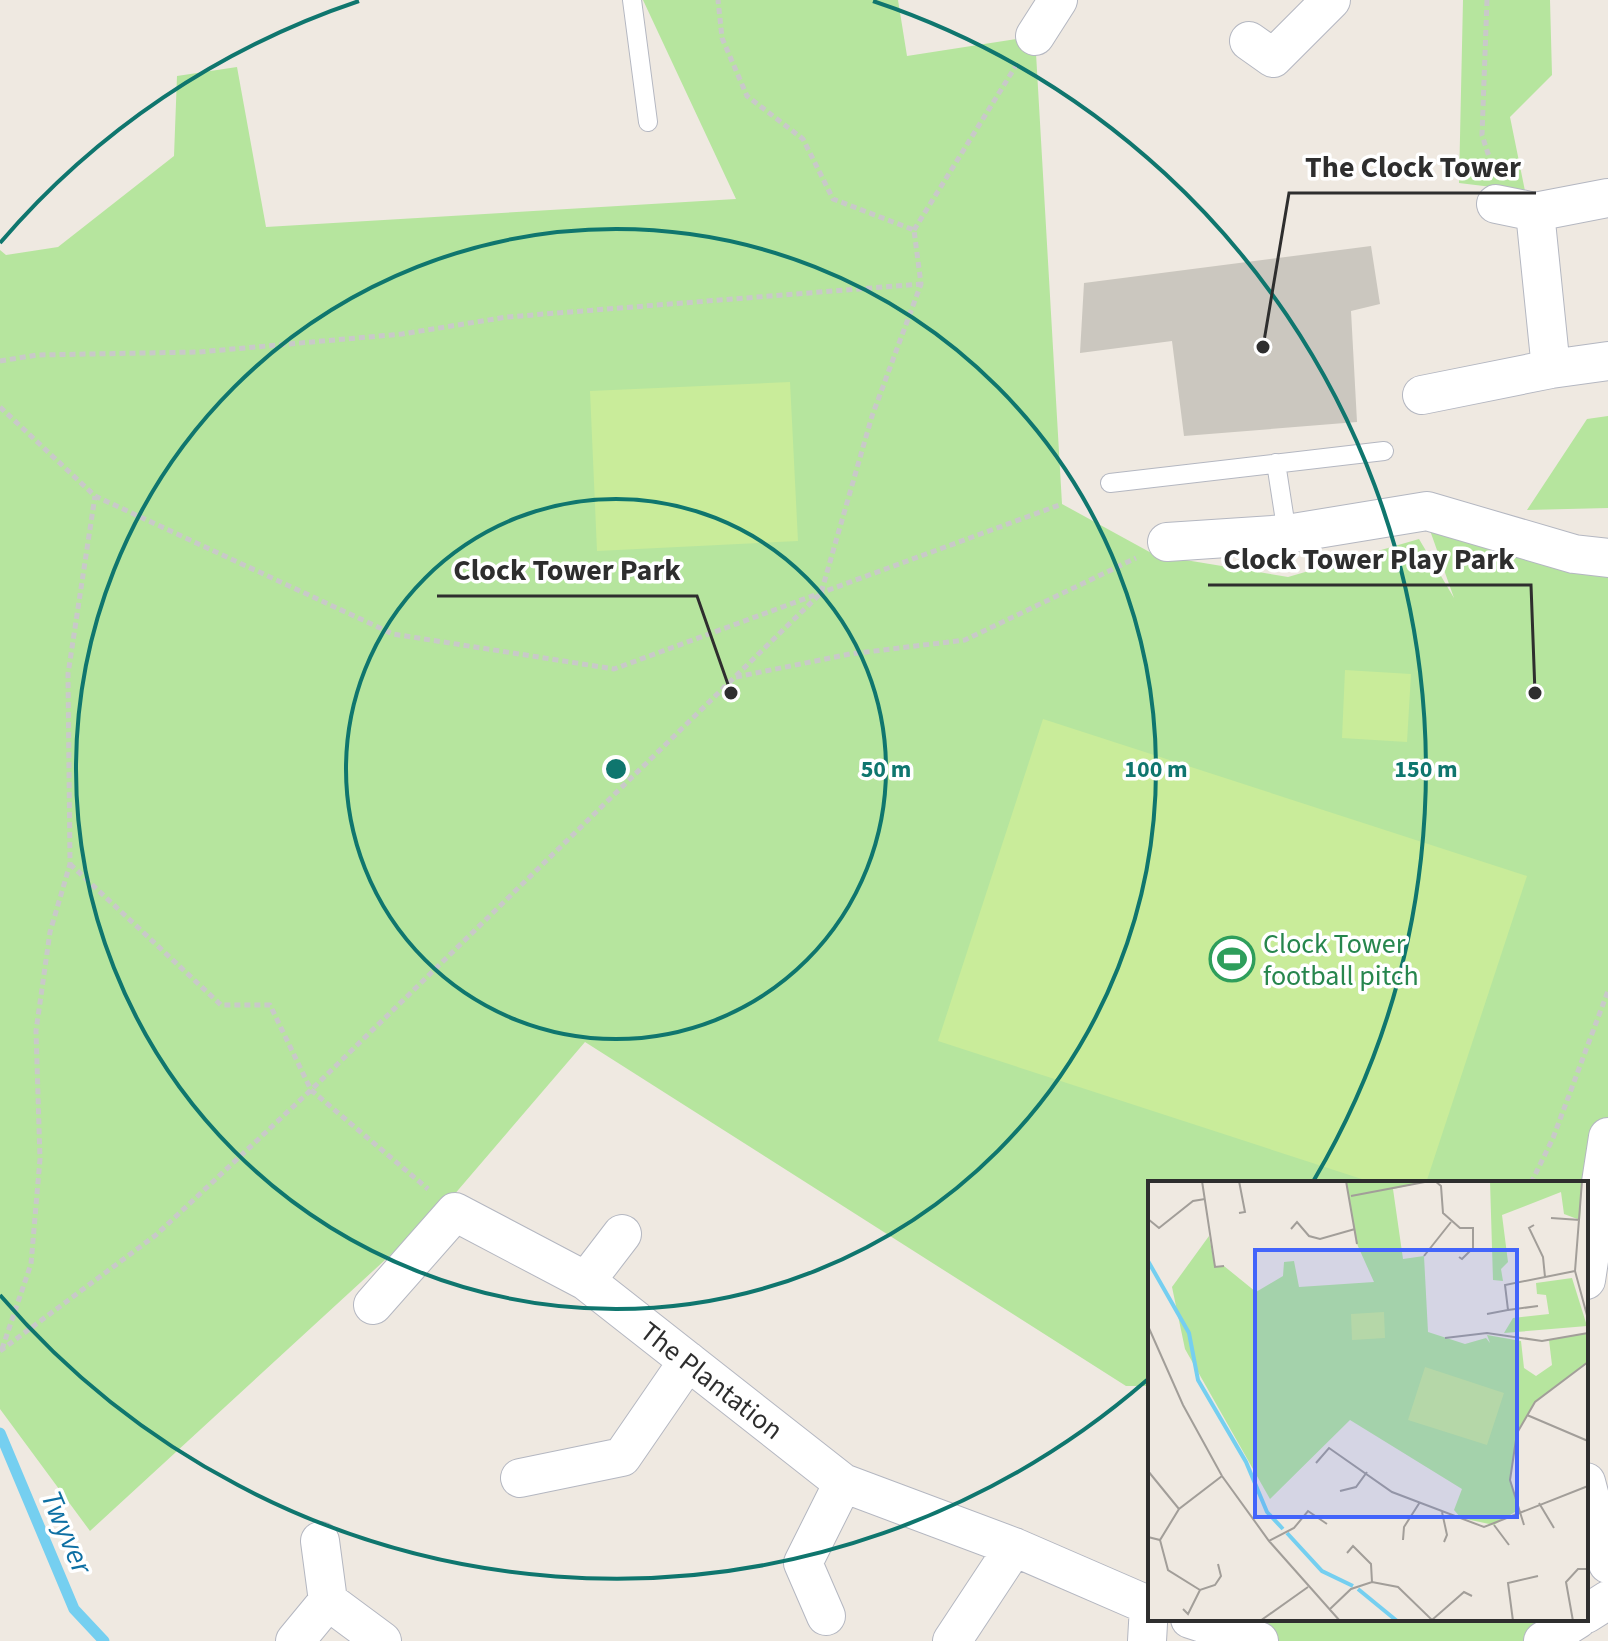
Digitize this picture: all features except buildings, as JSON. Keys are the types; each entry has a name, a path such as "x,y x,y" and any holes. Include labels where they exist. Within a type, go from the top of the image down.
{"street":[{"path":"1035,36 1058,0"},
{"path":"1249,41 1273,58 1331,0"},
{"path":"1496,204 1535,212 1608,198"},
{"path":"1535,212 1551,369"},
{"path":"1422,395 1608,361"},
{"path":"1167,542 1287,534 1427,511 1574,554 1608,558"},
{"path":"1588,1267 1608,1137"},
{"path":"373,1305 455,1212"},
{"name":"The Plantation","path":"455,1212 586,1281 843,1483 1014,1547 1148,1605"},
{"path":"586,1281 622,1234"},
{"path":"520,1478 622,1457 688,1361"},
{"path":"826,1616 803,1563 843,1483"},
{"path":"1588,1489 1608,1564"},
{"path":"320,1541 328,1601 382,1641"},
{"path":"952,1641 1014,1547"},
{"path":"1588,1613 1608,1600"},
{"path":"295,1641 328,1601"},
{"path":"1147,1641 1149,1621"},
{"path":"1196,1621 1259,1641"},
{"path":"1543,1641 1575,1621"}],"lane":[{"path":"632,0 648,122"},
{"path":"1110,483 1384,451"},
{"path":"1276,463 1287,534"}],"path":[{"path":"718,0 722,38 747,96 803,139 833,199 914,230"},
{"path":"1487,0 1482,135 1496,177 1496,204"},
{"path":"1,1351 156,1235 311,1090 821,593 872,416 921,284 914,230 1035,36"},
{"path":"0,361 37,355 199,352 402,334 507,317 921,284"},
{"path":"0,407 95,496 393,634 614,669 1062,504"},
{"path":"1,1351 31,1264 40,1159 36,1031 50,932 70,864 68,674 95,496"},
{"path":"735,677 850,654 965,640 1068,594 1167,542"},
{"path":"70,864 221,1005 270,1005 311,1090 455,1212"},
{"path":"1532,1181 1553,1138 1608,991"}],"green space":[{"path":"643,0 898,0 907,56 1035,36 1062,504 1155,555 1288,577 1419,539 1454,598 1427,522 1608,558 1608,1137 1587,1181 1148,1181 1148,1386 1126,1386 585,1042 447,1203 90,1531 0,1409 0,250 6,255 58,247 174,156 177,76 237,67 266,227 736,199"},
{"path":"1463,0 1550,0 1552,75 1510,117 1525,191 1459,183"},
{"path":"790,382 798,541 597,551 590,391"},
{"path":"1608,416 1608,508 1527,510 1587,419"},
{"path":"1345,670 1411,674 1407,742 1342,738"},
{"name":"Clock Tower football pitch","path":"1043,719 1527,876 1427,1181 1368,1181 938,1041"},
{"path":"1244,1621 1575,1621 1543,1641 1263,1641"}],"waterway":[{"name":"Twyver","path":"0,1433 74,1609 104,1641"}],"place":[{"name":"The Clock Tower","path":"1263,347"},
{"name":"Clock Tower Park","path":"731,693"},
{"name":"Clock Tower Play Park","path":"1535,693"},
{"name":"Clock Tower football pitch","path":"1232,959"}]}
